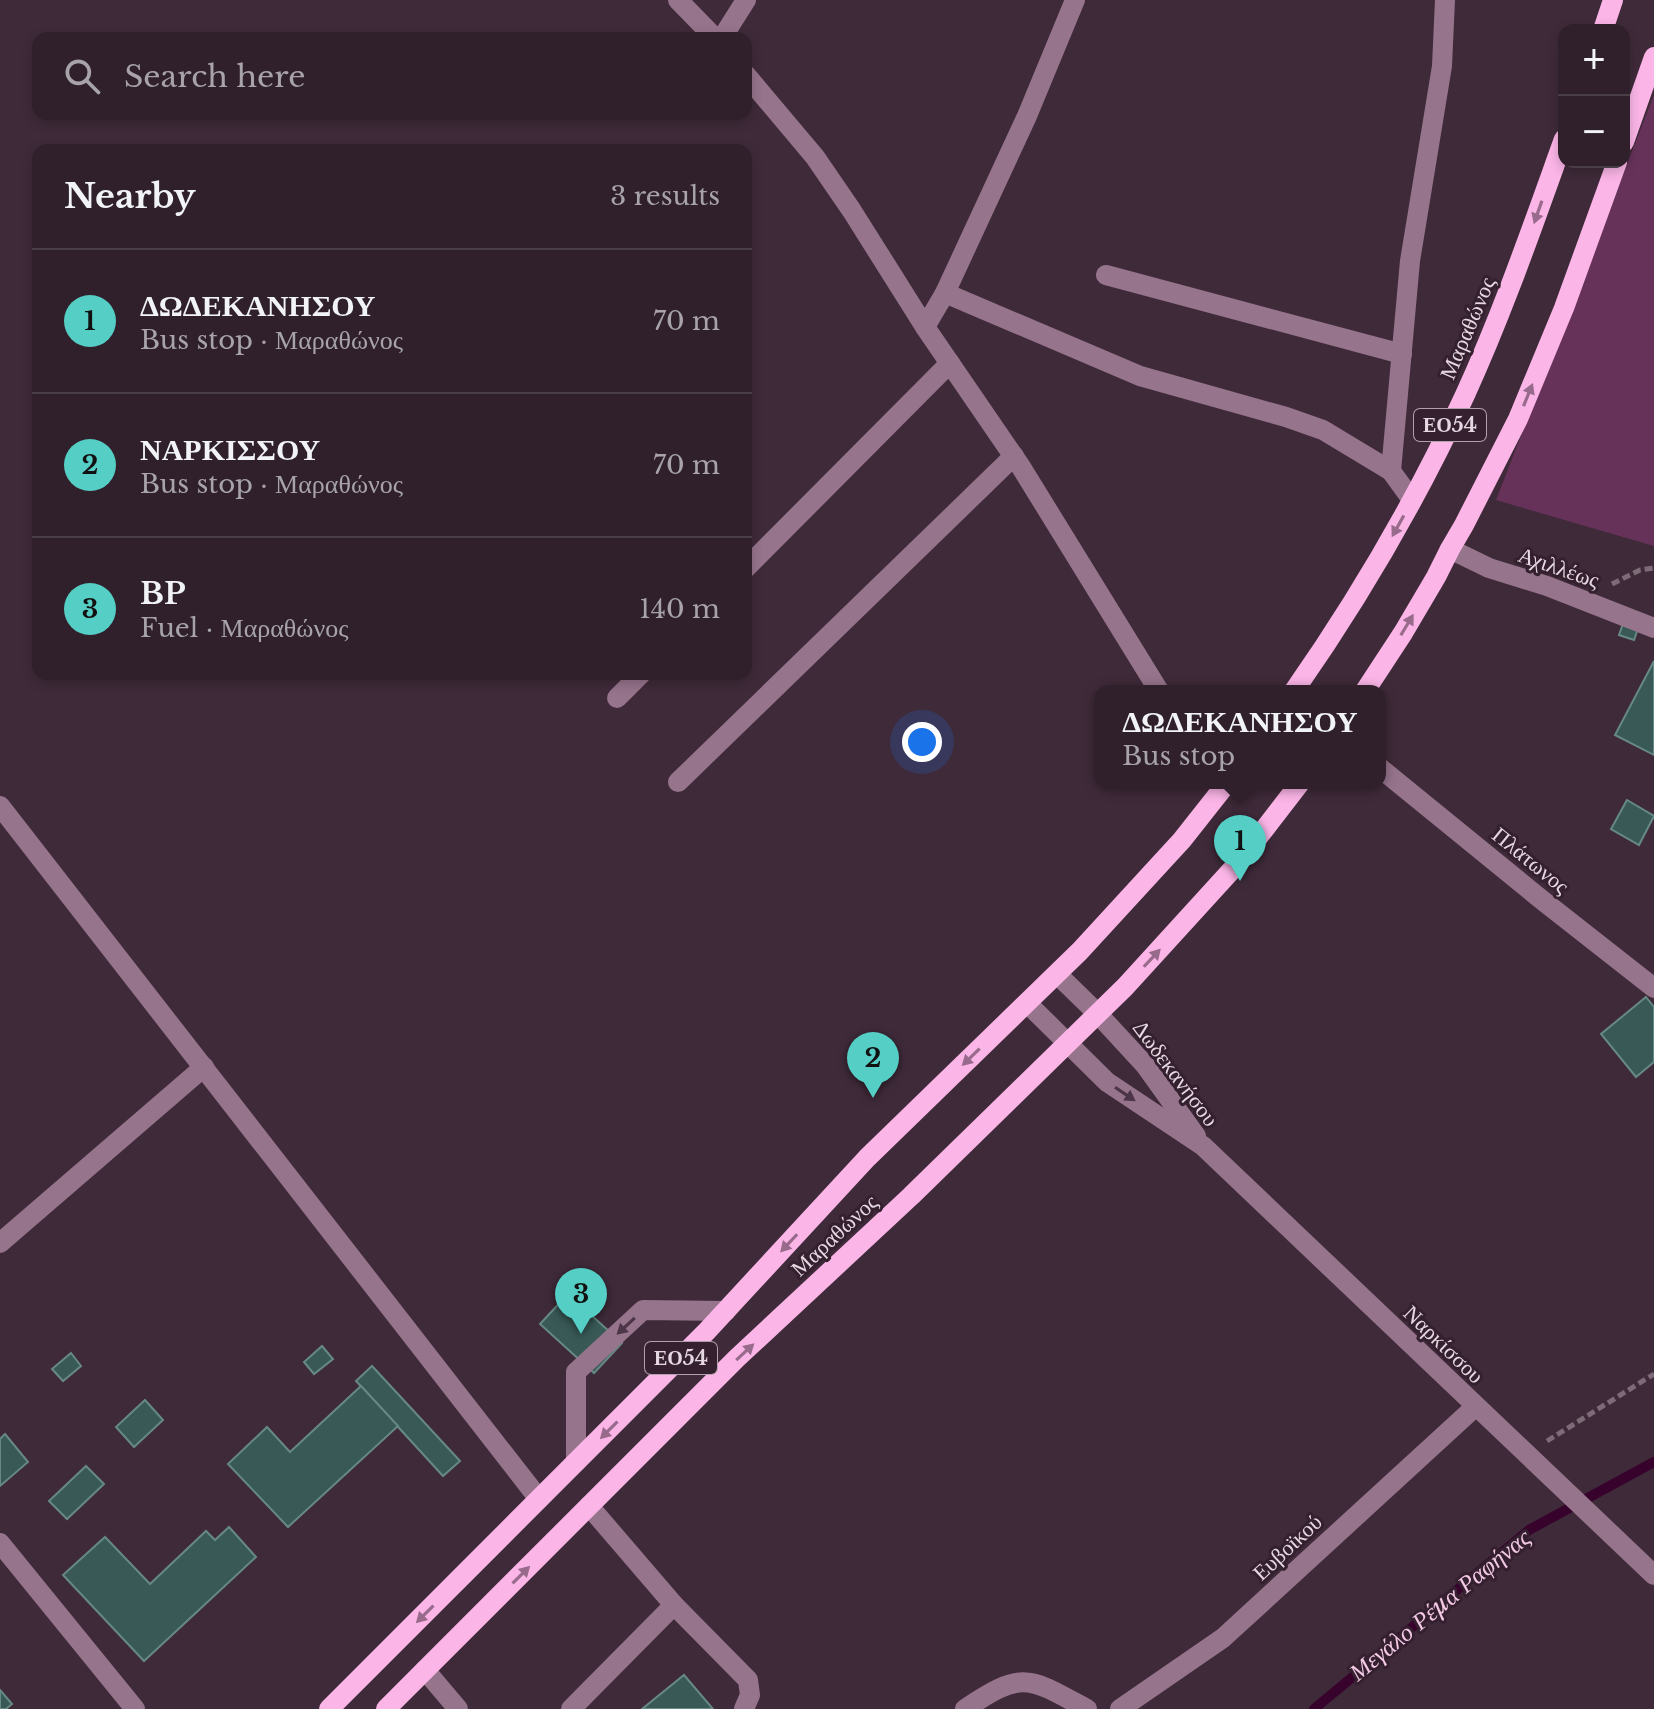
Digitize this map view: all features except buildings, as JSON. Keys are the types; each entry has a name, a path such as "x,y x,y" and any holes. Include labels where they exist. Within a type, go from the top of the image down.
{"main road":[{"path":"1605,24 1613,0"},
{"path":"1630,125 1654,57"},
{"name":"Μαραθώνος","path":"1298,685 1356,599 1412,500 1466,394 1511,285 1558,156"},
{"name":"ΕΟ54","path":"1369,685 1436,577 1518,419 1569,296 1615,168"},
{"name":"Μαραθώνος","path":"329,1709 726,1311 867,1158 1057,974 1182,840 1219,789"},
{"name":"Μαραθώνος","path":"386,1709 737,1358 911,1196 1125,987 1239,862 1295,789"}],"street":[{"path":"678,0 709,32"},
{"path":"726,32 746,0"},
{"path":"925,327 945,293 1027,116 1075,0"},
{"path":"1391,471 1410,261 1442,66 1445,0"},
{"path":"752,82 815,157 925,327 1014,456 1155,685"},
{"path":"1106,275 1402,354"},
{"path":"945,293 1140,376 1323,430 1391,471 1412,500"},
{"path":"752,562 950,363"},
{"path":"678,782 1014,456"},
{"name":"Αχιλλέως","path":"1450,549 1489,568 1582,599 1654,628"},
{"path":"617,698 635,680"},
{"name":"Πλάτωνος","path":"1386,773 1654,988"},
{"path":"0,806 539,1499"},
{"name":"Δωδεκανήσου","path":"1057,974 1145,1065 1203,1146"},
{"name":"Δωδεκανήσου","path":"1027,1003 1107,1082 1203,1146"},
{"path":"0,1243 204,1067"},
{"name":"Ναρκίσσου","path":"1203,1146 1654,1575"},
{"path":"576,1462 576,1372 643,1310 726,1311"},
{"name":"Ευβοϊκού","path":"1120,1709 1223,1638 1475,1407"},
{"path":"589,1506 674,1605 748,1680 750,1695 744,1709"},
{"path":"0,1543 135,1709"},
{"path":"571,1709 674,1605"},
{"path":"425,1670 458,1709"},
{"path":"965,1709 993,1690 1024,1682 1040,1684 1087,1709"}],"path":[{"path":"1582,599 1640,570 1654,568"},
{"path":"1526,1454 1654,1374"}],"shaded area":[{"path":"1654,95 1654,546 1496,500 1626,168 1630,168 1630,157"}],"waterway":[{"name":"Μεγάλο Ρέμα Ραφήνας","path":"1314,1709 1529,1530 1654,1462"}],"place":[{"name":"ΔΩΔΕΚΑΝΗΣΟΥ","path":"1240,881"},
{"name":"ΝΑΡΚΙΣΣΟΥ","path":"873,1098"},
{"name":"BP","path":"581,1334"}]}
